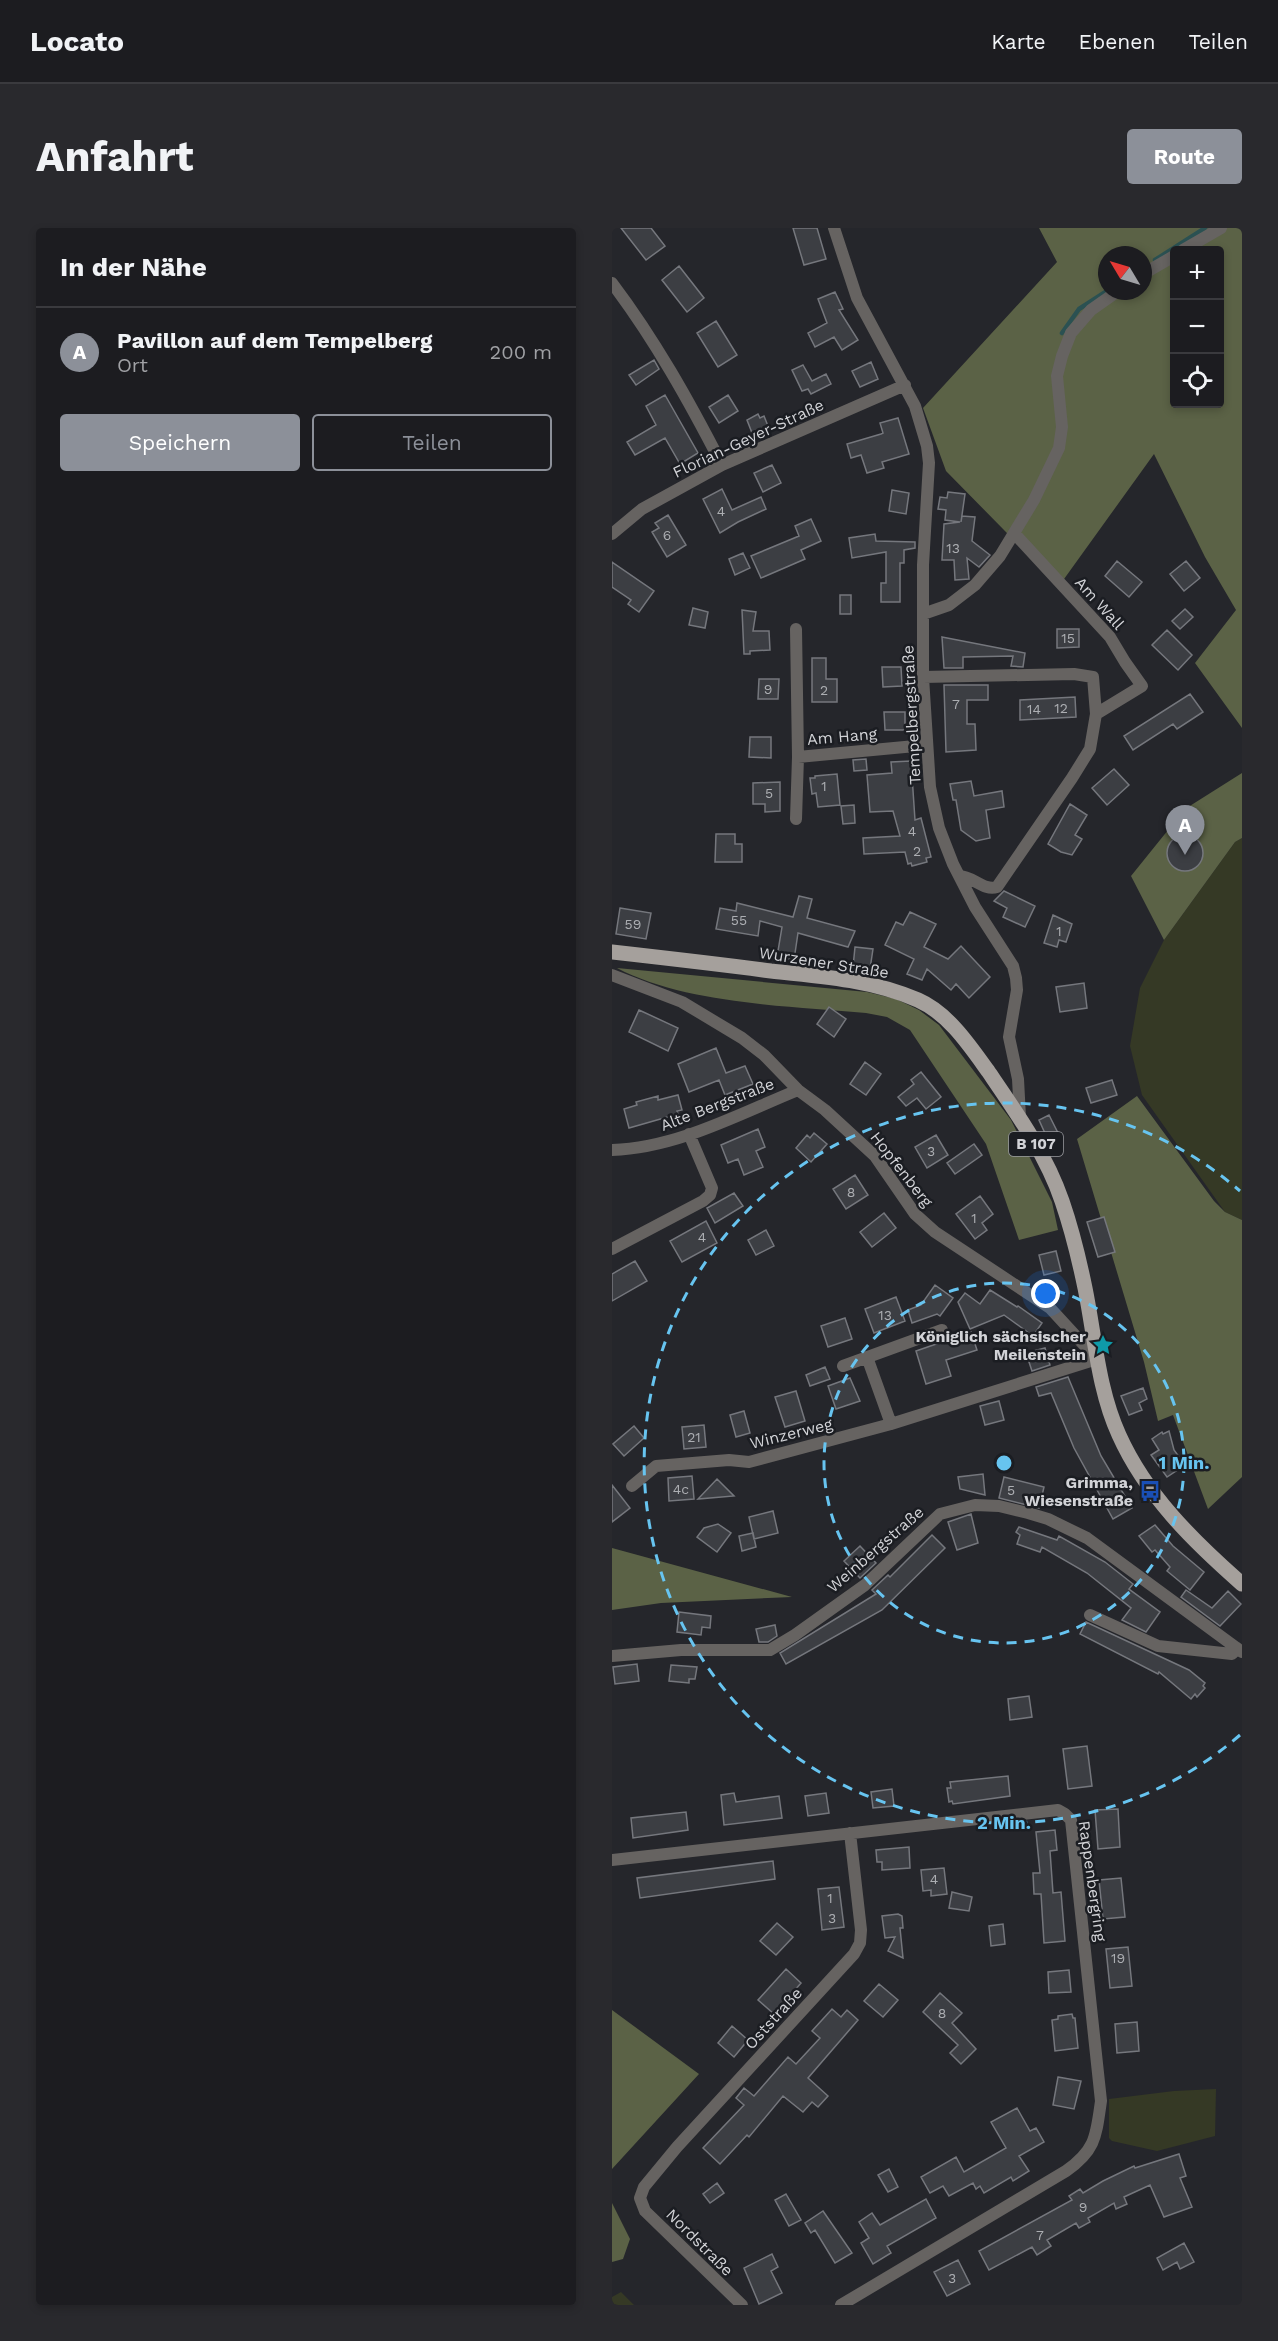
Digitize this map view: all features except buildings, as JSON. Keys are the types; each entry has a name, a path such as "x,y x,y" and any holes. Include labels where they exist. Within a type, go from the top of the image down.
{"main road":[{"name":"Wurzener Straße","path":"612,952 868,984 921,1001 945,1019 967,1043 1020,1117 1062,1199 1075,1243 1107,1404 1118,1434 1150,1491 1196,1542 1242,1584"}],"street":[{"name":"Tempelbergstraße","path":"834,228 857,298 905,385 923,429 929,463 923,565 926,745 930,787 939,828 959,876 975,907 1013,966 1017,990 1009,1036 1018,1079 1020,1117"},
{"path":"1190,246 1221,228"},
{"path":"1152,269 1170,258"},
{"path":"612,283 638,317 678,380 722,465"},
{"path":"924,614 949,605 975,585 1000,556 1034,500 1059,448 1062,427 1057,376 1062,356 1071,333 1091,310 1105,300"},
{"name":"Florian-Geyer-Straße","path":"612,534 642,509 722,465 905,385"},
{"name":"Am Wall","path":"1014,533 1110,637 1142,686 1096,714"},
{"name":"Am Hang","path":"796,629 798,757 796,819"},
{"path":"924,677 1074,674 1093,677 1096,714 1090,749 1000,883 992,888 966,876 959,876"},
{"name":"Am Hang","path":"798,757 926,745"},
{"name":"Hopfenberg","path":"612,975 682,1002 742,1038 764,1055 798,1090 825,1110 875,1156 915,1214 935,1232 1050,1308 1097,1359"},
{"name":"Alte Bergstraße","path":"612,1150 652,1146 689,1134 798,1090"},
{"path":"612,1249 703,1201 710,1195 712,1188 689,1134"},
{"path":"843,1366 942,1330"},
{"path":"867,1357 891,1424"},
{"name":"Winzerweg","path":"632,1485 656,1466 729,1460 749,1462 891,1424 1097,1359"},
{"name":"Weinbergstraße","path":"612,1656 681,1650 770,1650 865,1585 940,1514 975,1505 999,1506 1028,1513 1048,1519 1087,1538 1239,1650 1232,1654 1158,1646 1090,1615"},
{"name":"Rappenbergring","path":"612,1860 1032,1812 1058,1810 1071,1820 1101,2101 1093,2145 1082,2160 1042,2186 841,2305"},
{"name":"Oststraße","path":"640,2198 644,2187 677,2147 854,1954 860,1943 861,1930 850,1833"},
{"name":"Nordstraße","path":"640,2198 645,2211 742,2305"}],"green space":[{"path":"1039,228 1242,228 1242,728 1195,663 1236,610 1205,557 1154,454 1059,586 946,471 923,408 1057,262"},
{"path":"1242,773 1242,838 1235,842 1164,940 1131,876 1185,809"},
{"path":"1242,838 1242,1220 1225,1212 1142,1095 1130,1046 1140,988 1164,940 1235,842"},
{"path":"617,968 867,992 896,999 919,1010 939,1025 1011,1120 1052,1202 1058,1230 1019,1240 986,1144 910,1030 887,1017 866,1013 772,1005 706,996 644,980"},
{"path":"1137,1096 1214,1201 1225,1212 1242,1220 1242,1477 1208,1509 1173,1415 1158,1421 1144,1362 1077,1139"},
{"path":"612,1548 792,1597 661,1603 612,1610"},
{"path":"612,2010 699,2074 612,2169"},
{"path":"1216,2089 1215,2136 1157,2151 1112,2141 1109,2138 1109,2099 1174,2091"},
{"path":"612,2203 630,2239 623,2259 612,2262"},
{"path":"621,2292 634,2305 612,2305 612,2297"}],"waterway":[{"path":"1155,260 1205,228"},
{"path":"1062,333 1079,309 1098,297"}],"place":[{"name":"Pavillon auf dem Tempelberg","path":"1185,855"},
{"name":"Königlich sächsischer Meilenstein","path":"1103,1345"},
{"name":"Grimma, Wiesenstraße","path":"1150,1491"}]}
